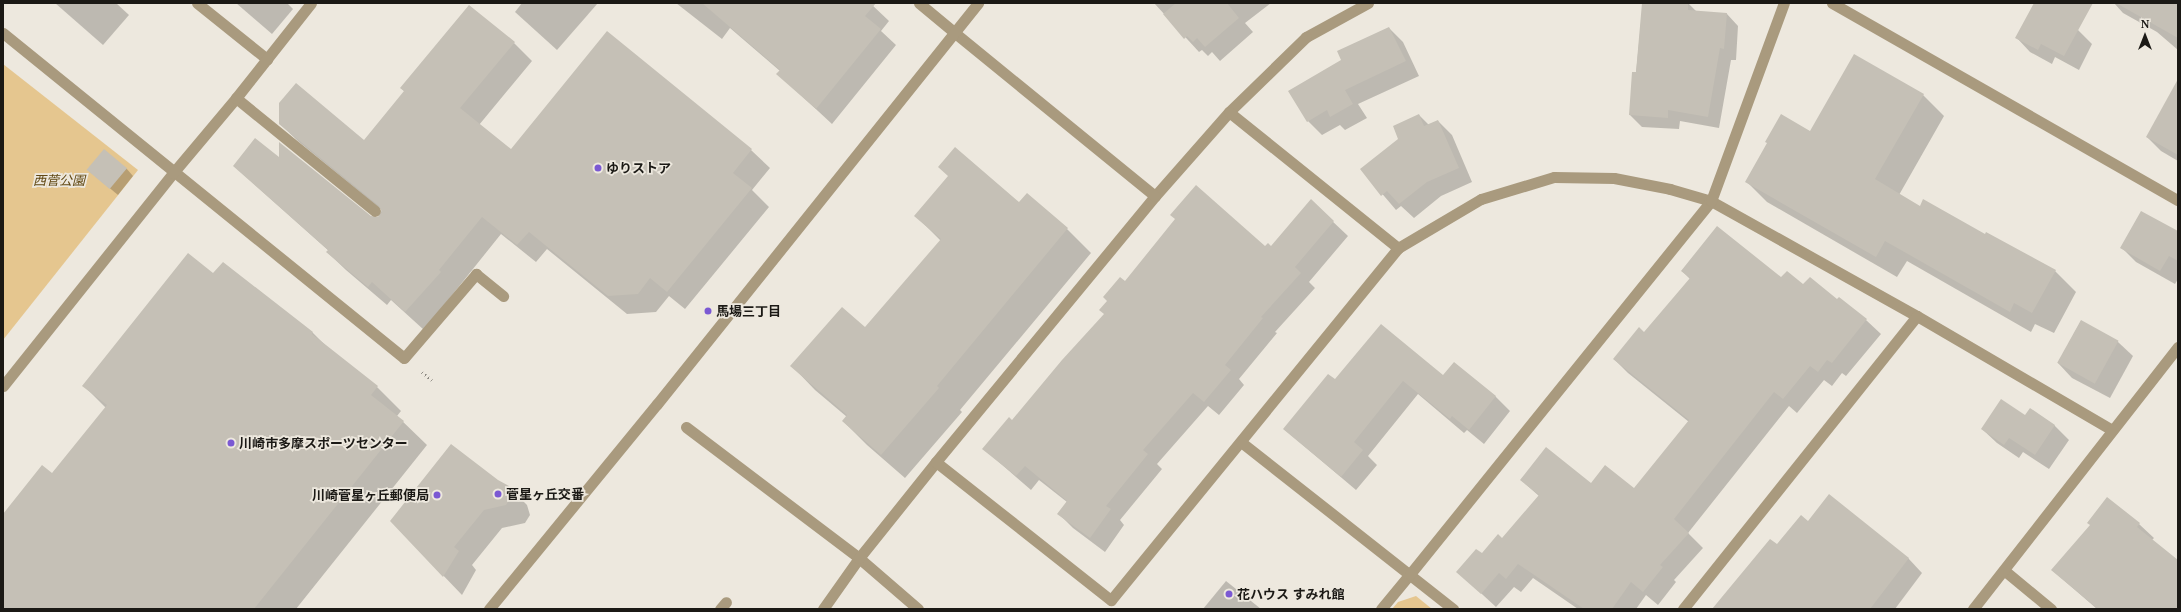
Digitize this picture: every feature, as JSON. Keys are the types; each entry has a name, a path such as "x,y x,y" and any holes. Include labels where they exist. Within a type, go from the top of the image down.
{"street":[{"path":"197,3 267,59"},
{"path":"3,386 173,173 236,98 312,3"},
{"path":"920,3 1155,196"},
{"path":"488,609 978,3"},
{"path":"823,609 859,558 936,462 1155,196 1229,112 1306,37 1368,3"},
{"path":"1381,609 1711,200 1784,3"},
{"path":"1832,3 2178,200"},
{"path":"3,33 173,173 404,358 476,274 503,296"},
{"path":"236,98 375,210"},
{"path":"1229,112 1398,248"},
{"path":"936,462 1111,600 1398,248 1480,199 1554,177 1614,178 1670,189 1711,200 1916,316 2112,430"},
{"path":"1683,609 1916,316"},
{"path":"1973,609 2005,571 2112,430 2178,347"},
{"path":"686,427 859,558 918,609"},
{"path":"1241,442 1410,574 1452,609"},
{"path":"2005,571 2051,609"}],"green space":[{"name":"西菅公園","path":"3,64 138,170 3,340"},
{"path":"1416,596 1432,609 1392,609 1398,602"}],"building":[{"path":"702,3 876,3 865,16 881,29 816,109 776,74 780,70"},
{"path":"1176,3 1227,3 1239,18 1205,47 1197,38 1193,42 1187,36 1184,39 1163,14"},
{"path":"1642,3 1688,3 1688,10 1727,13 1724,49 1720,48 1708,117 1668,110 1668,118 1629,115 1632,72 1636,72"},
{"path":"2034,3 2093,3 2064,56 2041,44 2038,50 2015,38"},
{"path":"2116,3 2178,3 2178,38"},
{"path":"469,5 515,42 460,108 511,149 607,31 752,149 733,173 752,188 667,292 650,278 638,294 608,296 529,232 517,245 482,217 439,270 441,272 405,312 372,282 368,287 326,252 328,250 233,166 255,138 279,157 279,142 371,216 378,217 382,212 379,206 279,124 279,103 296,83 364,140 404,91 400,88"},
{"path":"1389,27 1406,61 1345,90 1353,104 1330,117 1327,110 1307,122 1288,91 1341,60 1337,51"},
{"path":"1854,54 1924,94 1875,179 1920,206 1923,199 1985,234 1986,232 2056,270 2032,313 2014,303 2010,312 1885,241 1876,257 1745,182 1781,114 1810,131"},
{"path":"2178,79 2178,155 2146,137"},
{"path":"1419,114 1424,126 1438,120 1459,168 1427,182 1399,204 1387,191 1381,196 1360,169 1398,139 1393,126"},
{"path":"955,147 1019,202 1027,193 1068,228 937,386 939,388 881,455 842,421 847,415 790,366 842,307 865,327 941,239 914,216 948,176 938,167"},
{"path":"104,149 127,168 110,189 87,170"},
{"path":"1196,185 1265,246 1268,243 1271,246 1311,199 1334,221 1295,267 1301,273 1261,317 1263,318 1225,365 1231,370 1204,402 1193,393 1143,450 1148,454 1106,506 1111,509 1090,538 1057,514 1067,501 1025,466 1016,476 982,449 1009,417 1012,420 1062,360 1104,314 1099,310 1107,301 1103,297 1120,277 1125,281 1175,219 1170,215"},
{"path":"2141,211 2178,231 2178,261 2169,256 2160,271 2120,248"},
{"path":"1717,226 1781,277 1787,271 1803,284 1810,277 1837,299 1839,297 1867,319 1832,363 1827,360 1818,372 1810,366 1783,399 1774,392 1674,519 1689,533 1660,565 1663,567 1643,592 1631,582 1612,609 1584,609 1518,564 1506,579 1499,573 1481,594 1456,572 1476,549 1482,553 1498,534 1502,538 1539,495 1520,480 1546,447 1591,483 1605,465 1634,488 1689,420 1613,359 1639,327 1644,332 1690,278 1681,271"},
{"name":"川崎市多摩スポーツセンター","path":"188,253 213,273 223,262 313,332 312,334 378,386 371,395 404,421 254,609 3,609 3,514 42,465 52,473 107,405 82,386"},
{"path":"2081,320 2119,341 2095,384 2057,363"},
{"path":"1381,324 1443,375 1454,362 1496,396 1469,430 1452,416 1450,419 1403,381 1354,442 1363,450 1341,477 1283,429 1328,374 1335,379"},
{"path":"2001,399 2025,415 2030,408 2055,425 2035,455 2009,438 2004,445 1981,429"},
{"name":"川崎菅星ヶ丘郵便局","path":"451,444 498,480 509,486 512,496 506,505 484,510 454,547 459,551 443,577 390,521"},
{"path":"1829,494 1909,558 1870,609 1712,609 1770,539 1777,544 1801,515 1808,521"},
{"path":"2107,497 2140,523 2137,527 2178,560 2178,609 2098,609 2051,570 2090,525 2087,523"}],"place":[{"name":"ゆりストア","path":"598,168"},
{"name":"馬場三丁目","path":"708,311"},
{"name":"川崎市多摩スポーツセンター","path":"231,443"},
{"name":"菅星ヶ丘交番","path":"498,494"},
{"name":"川崎菅星ヶ丘郵便局","path":"437,495"},
{"name":"花ハウス すみれ館","path":"1229,594"}]}
